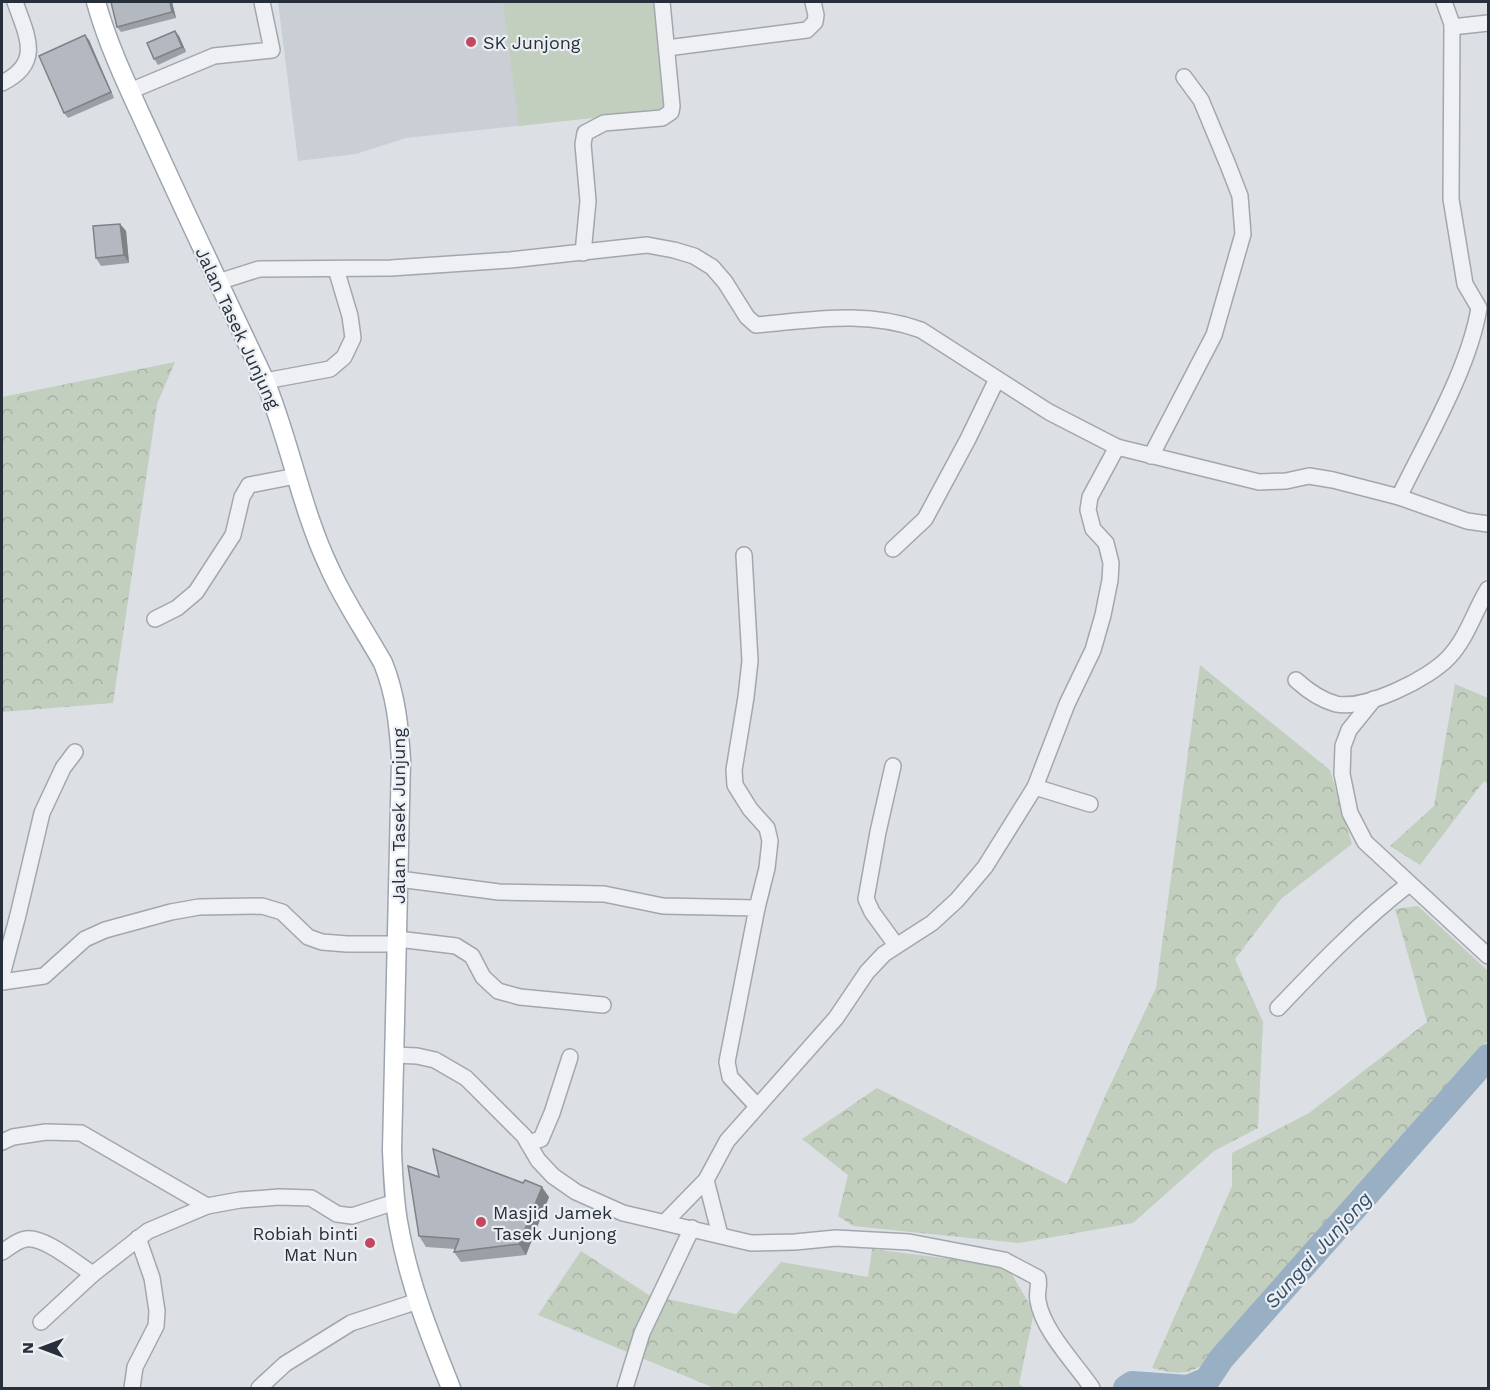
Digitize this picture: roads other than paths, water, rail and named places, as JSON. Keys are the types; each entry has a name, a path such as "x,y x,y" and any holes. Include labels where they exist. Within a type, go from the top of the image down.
{"main road":[{"name":"Jalan Tasek Junjung","path":"96,2 112,49 130,91 265,381 275,406 308,514 329,568 389,679 399,725 401,760 392,1150 395,1202 418,1301 451,1389"}],"street":[{"path":"2,83 18,72 28,58 28,40 15,2"},
{"path":"130,91 214,56 272,50 262,2"},
{"path":"583,253 588,201 583,144 585,133 604,123 668,116 672,106 662,2"},
{"path":"667,48 807,30 815,22 813,2"},
{"path":"1399,497 1461,367 1479,308 1465,284 1451,199 1452,27 1444,2"},
{"path":"1452,27 1488,23"},
{"path":"1151,456 1214,335 1243,234 1240,196 1201,100 1184,77"},
{"path":"218,282 259,269 415,267 583,253 647,245 674,250 694,256 712,267 725,282 747,317 756,325 862,317 900,323 921,330 1049,412 1117,447 1259,482 1286,481 1309,476 1334,480 1399,497 1467,521 1488,525"},
{"path":"265,381 330,369 345,357 353,338 350,316 336,269"},
{"path":"893,549 925,519 968,440 997,379"},
{"path":"665,1222 706,1180 727,1141 836,1018 867,972 884,954 932,923 957,900 985,867 1035,787 1067,704 1093,650 1103,615 1111,563 1106,543 1093,529 1088,510 1090,497 1117,447"},
{"path":"155,619 177,608 196,592 233,535 242,497 249,486 297,476"},
{"path":"744,555 750,661 734,770 735,785 750,810 766,828 770,841 727,1062 730,1077 758,1106"},
{"path":"1296,680 1309,692 1336,704 1361,703 1397,692 1424,677 1448,659 1464,638 1488,590"},
{"path":"1374,699 1349,730 1343,746 1342,774 1350,813 1365,842 1488,956"},
{"path":"2,975 42,813 63,768 75,752"},
{"path":"893,766 866,899 872,912 896,945"},
{"path":"1035,787 1090,804"},
{"path":"399,879 499,892 604,894 663,906 757,908"},
{"path":"1278,1008 1340,943 1377,909 1410,884"},
{"path":"2,982 44,976 85,939 105,930 199,907 262,906 282,912 308,937 322,942 347,944 398,941 456,946 472,956 483,977 498,992 520,997 603,1005"},
{"path":"394,1055 435,1060 466,1078 483,1098 524,1136 538,1160 553,1176 576,1192 623,1213 751,1243 836,1238 909,1242 1004,1260 1038,1278 1040,1285 1037,1299 1045,1322 1090,1385"},
{"path":"528,1143 541,1139 570,1057"},
{"path":"2,1142 13,1137 46,1132 81,1134 207,1206"},
{"path":"706,1180 720,1235"},
{"path":"41,1322 93,1274 148,1231 207,1206 240,1200 279,1197 311,1198 337,1214 352,1216 395,1202"},
{"path":"625,1389 642,1333 692,1228"},
{"path":"132,1389 135,1367 156,1326 157,1311 153,1278 138,1238"},
{"path":"2,1252 15,1243 27,1239 40,1240 93,1274"},
{"path":"259,1389 285,1364 351,1323 418,1301"}],"waterway":[{"name":"Sungai Junjong","path":"1126,1388 1132,1384 1188,1388 1207,1380 1221,1359 1488,1057"}],"place":[{"name":"SK Junjong","path":"471,42"},
{"name":"Masjid Jamek Tasek Junjong","path":"481,1222"},
{"name":"Robiah binti Mat Nun","path":"370,1243"}]}
